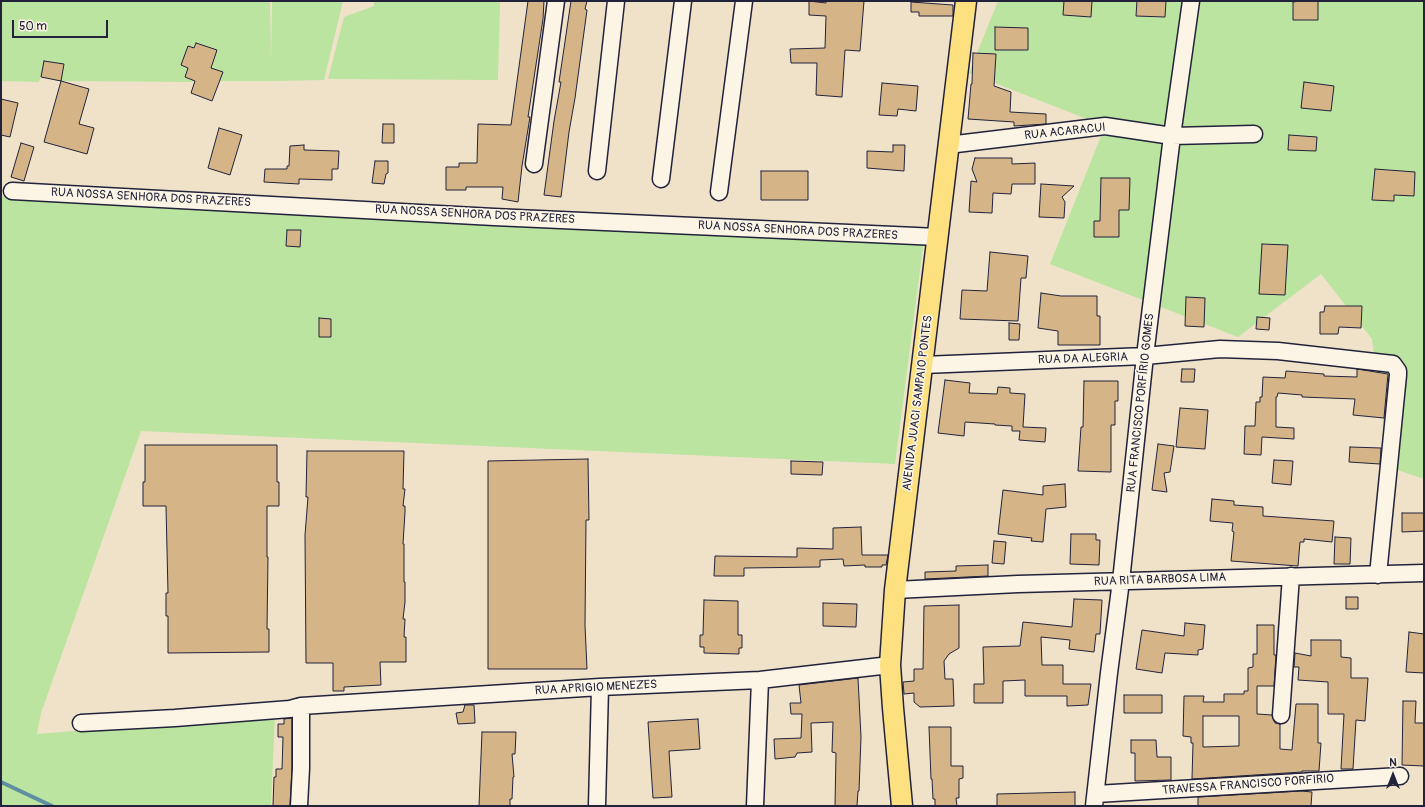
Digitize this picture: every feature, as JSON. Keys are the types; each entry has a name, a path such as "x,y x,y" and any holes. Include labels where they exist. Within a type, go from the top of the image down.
{"main road":[{"name":"AVENIDA JUACI SAMPAIO PONTES","path":"902,806 890,664 895,590 966,1"}],"street":[{"path":"534,164 556,1"},
{"path":"597,172 616,1"},
{"path":"661,179 683,1"},
{"path":"719,192 744,1"},
{"name":"RUA FRANCISCO PORFÍRIO GOMES","path":"1095,800 1121,581 1145,356 1172,136 1191,1"},
{"name":"RUA ACARACUI","path":"948,145 1105,126 1172,136 1254,134"},
{"name":"RUA NOSSA SENHORA DOS PRAZERES","path":"12,191 494,217 938,237"},
{"name":"RUA DA ALEGRIA","path":"923,365 1145,356 1220,349 1278,351 1393,364 1398,375 1378,574"},
{"name":"RUA RITA BARBOSA LIMA","path":"895,590 1121,581 1424,573"},
{"path":"1281,714 1291,576"},
{"name":"RUA APRIGIO MENEZES","path":"80,723 175,718 290,709 301,706 600,687 760,680 890,664"},
{"path":"755,806 760,680"},
{"path":"597,806 600,687"},
{"path":"299,806 301,768 301,706"},
{"name":"TRAVESSA FRANCISCO PORFIRIO","path":"1095,800 1400,776"}],"green space":[{"path":"1,1 270,1 271,63 272,1 343,1 324,80 219,81 211,68 217,50 196,43 194,48 188,46 181,65 188,68 185,77 195,81 61,81 63,64 45,61 39,82 1,81"},
{"path":"374,1 500,1 498,80 328,79 344,17 374,6"},
{"path":"998,1 1424,1 1424,479 1389,467 1372,339 1321,274 1238,337 1050,264 1105,126 969,73"},
{"path":"4,193 924,239 895,464 141,431 41,713 37,734 275,715 271,806 1,806 1,201"}],"building":[{"path":"528,1 544,1 543,19 528,117 530,117 518,202 502,199 503,187 466,187 466,190 446,190 446,167 459,167 459,163 477,163 478,124 511,125"},
{"path":"571,1 587,1 585,9 587,10 561,197 544,195 561,82 559,82"},
{"path":"809,1 826,3 826,1 864,1 860,51 845,50 842,97 816,95 817,63 791,63 790,49 825,48 826,16 809,15"},
{"path":"1064,1 1092,1 1091,17 1063,15"},
{"path":"1137,1 1166,1 1165,17 1136,16"},
{"path":"1318,1 1318,20 1293,20 1293,2"},
{"path":"911,2 953,5 953,16 919,16 919,12 911,12"},
{"path":"995,27 1028,28 1028,50 995,50"},
{"path":"196,43 217,50 211,68 223,72 212,101 191,93 195,81 185,77 188,68 181,65 188,46 194,48"},
{"path":"973,53 996,54 994,86 1011,92 1010,112 1046,114 1046,124 1014,126 1014,122 968,119 972,84"},
{"path":"44,61 64,64 61,81 41,77"},
{"path":"61,81 89,89 79,124 94,128 87,154 44,142"},
{"path":"1304,82 1334,86 1331,111 1301,108"},
{"path":"882,83 918,86 916,111 898,109 897,116 879,115"},
{"path":"1,99 18,103 10,137 1,135"},
{"path":"383,124 394,124 394,143 382,143"},
{"path":"219,128 242,135 230,175 208,168"},
{"path":"1289,135 1317,137 1316,151 1288,150"},
{"path":"21,143 34,147 24,181 11,177"},
{"path":"304,145 304,150 339,151 338,169 332,169 332,180 299,179 299,184 264,182 265,169 287,169 287,166 289,166 290,146"},
{"path":"893,145 905,145 904,171 867,168 867,151 893,152"},
{"path":"975,158 1012,158 1012,164 1035,163 1035,184 1012,184 1011,194 993,193 992,213 969,212 971,181 977,182 972,169"},
{"path":"375,161 388,161 388,173 386,174 384,184 372,183"},
{"path":"1375,169 1415,172 1414,196 1394,195 1394,201 1372,200"},
{"path":"761,171 808,171 808,200 761,200"},
{"path":"1101,178 1130,178 1129,210 1119,210 1119,237 1094,237 1094,221 1100,221"},
{"path":"1041,184 1074,186 1062,197 1065,202 1064,218 1039,217"},
{"path":"287,230 301,230 300,247 286,246"},
{"path":"1262,244 1288,245 1285,295 1259,294"},
{"path":"990,252 1028,256 1026,278 1021,278 1018,321 960,319 962,290 987,291"},
{"path":"1041,293 1061,296 1097,296 1097,316 1100,316 1100,345 1058,345 1058,331 1038,328"},
{"path":"1186,297 1205,298 1204,327 1185,326"},
{"path":"1325,306 1362,306 1361,328 1339,327 1338,334 1320,334 1320,312 1324,312"},
{"path":"1257,317 1270,318 1269,330 1256,329"},
{"path":"319,318 331,319 331,337 319,337"},
{"path":"1009,323 1020,324 1019,340 1009,340"},
{"path":"1182,369 1195,369 1194,382 1181,382"},
{"path":"1357,369 1388,374 1384,418 1353,415 1355,399 1302,397 1302,395 1278,393 1276,397 1276,427 1294,428 1294,439 1262,437 1261,455 1244,454 1245,426 1255,426 1256,402 1260,402 1260,397 1262,397 1263,377 1285,378 1286,371 1324,374 1324,376 1357,377"},
{"path":"945,380 970,383 969,393 997,394 998,387 1010,388 1010,393 1025,394 1023,427 1046,428 1045,442 1019,440 1020,431 1012,431 1012,426 995,424 965,422 964,436 938,433"},
{"path":"1084,381 1118,381 1118,401 1115,401 1115,425 1111,425 1111,472 1078,471 1081,427 1083,427"},
{"path":"1180,408 1208,410 1205,449 1176,447"},
{"path":"1158,444 1174,446 1170,472 1164,473 1167,492 1152,490"},
{"path":"145,445 277,445 277,482 279,482 279,506 267,506 267,629 269,629 269,652 168,653 168,616 166,616 166,593 168,593 166,506 143,506 143,482 145,482"},
{"path":"1350,447 1381,448 1380,464 1349,462"},
{"path":"307,451 404,451 403,489 405,489 403,506 405,506 405,512 403,544 405,602 403,619 405,619 404,637 406,637 406,662 380,662 381,685 344,687 344,691 333,691 333,663 306,663 305,535 308,497 306,497"},
{"path":"588,459 589,520 586,520 585,625 587,669 488,669 488,461"},
{"path":"1274,460 1293,461 1291,485 1272,483"},
{"path":"791,461 823,462 822,475 791,474"},
{"path":"1065,484 1066,507 1046,509 1043,542 1031,541 1032,538 998,534 1003,490 1043,495 1043,486"},
{"path":"1212,499 1234,501 1234,505 1263,507 1263,516 1334,521 1332,542 1304,539 1304,542 1300,542 1298,566 1231,561 1234,532 1232,531 1233,523 1210,521"},
{"path":"1402,513 1424,513 1424,531 1402,532"},
{"path":"861,527 862,555 888,555 886,565 882,565 882,567 865,567 865,565 844,566 843,559 820,560 820,567 744,568 744,576 714,576 715,556 797,557 797,548 833,549 833,528"},
{"path":"1071,534 1096,534 1096,540 1100,540 1099,565 1070,564"},
{"path":"1335,537 1351,538 1350,564 1334,564"},
{"path":"994,541 1006,542 1004,564 992,563"},
{"path":"988,565 988,576 925,579 925,572 956,571 956,566"},
{"path":"1346,597 1358,597 1358,609 1346,609"},
{"path":"1074,599 1102,600 1100,634 1096,634 1094,652 1069,649 1070,640 1041,637 1042,665 1063,665 1063,684 1091,684 1088,705 1067,706 1067,696 1025,696 1025,680 1003,681 1003,703 974,703 974,684 984,684 983,647 1020,646 1023,622 1072,627"},
{"path":"704,600 738,601 738,635 742,635 742,648 739,648 739,654 704,653 704,647 700,647 700,635 703,635"},
{"path":"823,603 857,604 856,627 823,626"},
{"path":"959,605 959,648 949,654 944,661 945,679 953,679 954,706 920,707 914,702 914,693 904,694 903,682 914,681 914,669 923,669 924,606"},
{"path":"1185,623 1205,625 1203,649 1198,650 1198,655 1165,653 1162,673 1136,669 1142,630 1184,636"},
{"path":"1257,625 1274,625 1274,655 1276,655 1274,686 1257,686 1257,714 1272,715 1275,723 1280,724 1280,749 1292,750 1296,704 1318,704 1318,743 1321,743 1319,771 1192,779 1193,743 1191,743 1191,737 1183,736 1184,696 1204,696 1203,702 1224,702 1224,694 1244,694 1244,691 1248,691 1248,668 1253,667 1253,654 1257,654","holes":["1203,716 1239,716 1239,746 1203,747"]},
{"path":"1409,632 1424,634 1424,673 1406,672"},
{"path":"1311,640 1341,640 1341,657 1351,658 1351,678 1368,678 1365,721 1356,720 1353,769 1341,769 1344,714 1328,714 1328,682 1298,680 1299,667 1294,667 1295,653 1311,656"},
{"path":"858,678 861,737 857,806 835,806 836,753 832,752 833,722 811,723 812,752 797,753 795,757 775,759 774,739 801,738 802,714 791,714 790,703 801,703 799,685"},
{"path":"1124,695 1162,695 1162,713 1124,713"},
{"path":"1403,701 1416,701 1415,723 1424,723 1424,766 1402,765"},
{"path":"465,705 474,705 475,723 458,724 456,713 463,712"},
{"path":"292,718 290,806 273,806 274,777 276,777 276,769 282,769 283,737 278,737 278,724 284,724 284,719"},
{"path":"698,719 700,749 669,751 672,797 653,798 648,722"},
{"path":"929,727 951,727 951,766 963,766 963,778 959,779 959,798 956,798 957,806 935,806 931,779"},
{"path":"482,732 516,732 515,754 512,754 514,777 510,806 479,806"},
{"path":"1131,740 1156,740 1157,757 1171,757 1171,780 1135,781 1135,753 1131,753"},
{"path":"1301,791 1312,792 1311,806 1198,806 1198,797"},
{"path":"1075,792 1075,806 997,806 997,794"}],"waterway":[{"path":"1,782 52,806"}]}
